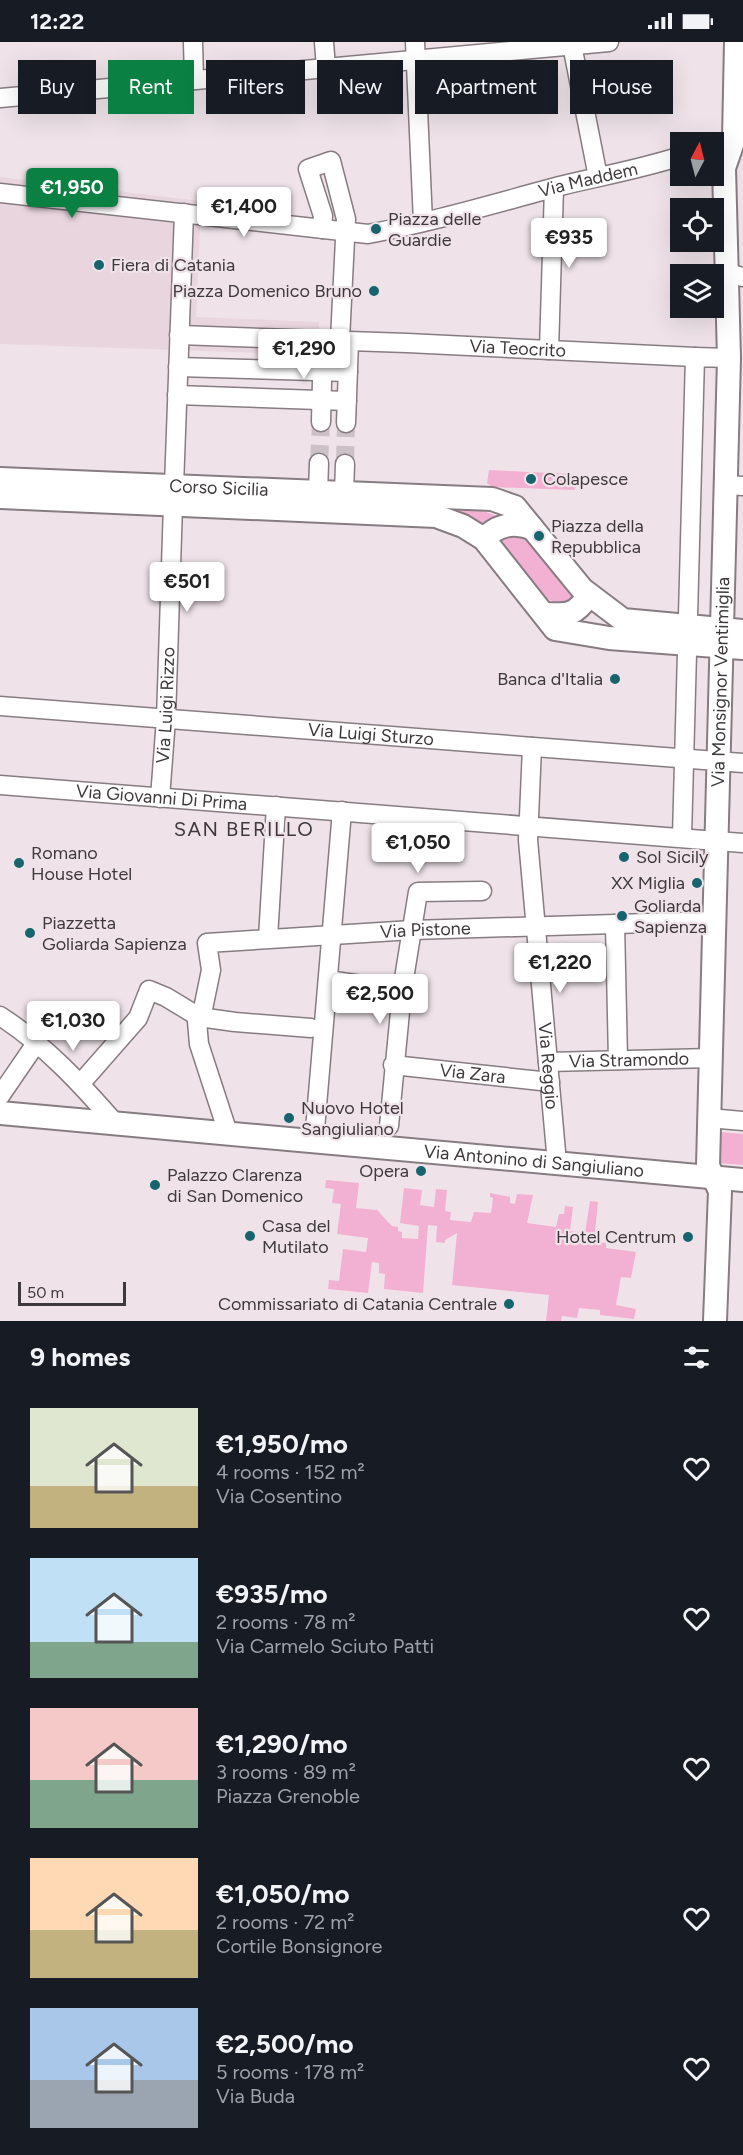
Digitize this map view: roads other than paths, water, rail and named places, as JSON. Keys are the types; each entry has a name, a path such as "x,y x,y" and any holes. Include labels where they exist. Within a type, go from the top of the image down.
{"main road":[{"name":"Via Monsignor Ventimiglia","path":"724,155 730,140 735,42"},
{"name":"Via Monsignor Ventimiglia","path":"714,1321 720,1191 708,1166 718,762 732,639 735,486 729,358 735,275 722,186"},
{"name":"Corso Sicilia","path":"0,479 437,506"},
{"name":"Corso Sicilia","path":"0,497 174,490 318,492 344,493 437,506"},
{"path":"437,506 492,499 515,507 589,595 622,620 688,635"},
{"path":"437,506 457,523 484,539 555,629 609,638 688,635 732,639"},
{"path":"484,539 497,527 523,525 532,528"},
{"path":"544,614 573,613 580,609 589,595"},
{"name":"Via Antonino di Sangiuliano","path":"0,1113 743,1180"}],"street":[{"path":"193,42 193,60"},
{"path":"324,42 325,60"},
{"path":"368,60 416,51 609,42"},
{"path":"572,45 598,177"},
{"path":"0,193 368,234 423,222 416,51"},
{"path":"194,80 317,69"},
{"path":"0,98 108,88"},
{"path":"650,166 670,160"},
{"path":"321,422 322,372 337,340 346,219 332,161 308,168 322,216 322,229"},
{"path":"650,166 670,167"},
{"name":"Via Maddem","path":"423,222 650,166"},
{"path":"549,350 554,188"},
{"name":"Via Luigi Rizzo","path":"160,798 166,719 183,213"},
{"name":"Via Teocrito","path":"179,335 729,358"},
{"path":"337,340 348,372 346,423"},
{"path":"682,837 695,357"},
{"path":"178,367 348,372"},
{"path":"177,396 347,401"},
{"path":"318,492 319,463"},
{"path":"344,493 345,464"},
{"name":"Via Luigi Sturzo","path":"0,706 743,763"},
{"name":"Via Reggio","path":"532,747 528,825 557,1163"},
{"name":"Via Giovanni Di Prima","path":"0,786 743,843"},
{"path":"268,938 276,806"},
{"path":"314,1141 342,811"},
{"path":"389,1126 393,1065 402,991 418,892 482,891"},
{"name":"Via Pistone","path":"200,1017 211,970 207,943 412,930 715,921"},
{"path":"615,924 618,1060"},
{"path":"328,980 402,991"},
{"path":"81,1083 138,1018 149,990 200,1017 310,1028"},
{"path":"0,1016 37,1042 81,1083 115,1123"},
{"path":"200,1017 197,1021 199,1044 228,1133"},
{"path":"0,1096 37,1042"},
{"name":"Via Stramondo","path":"548,1062 711,1058"},
{"name":"Via Zara","path":"393,1065 550,1082"},
{"path":"710,1118 743,1121"}],"tunnel":[{"path":"319,463 321,422"},
{"path":"345,464 346,423"}],"place":[{"name":"Piazza delle Guardie","path":"376,229"},
{"name":"Fiera di Catania","path":"99,265"},
{"name":"Piazza Domenico Bruno","path":"374,291"},
{"name":"Colapesce","path":"531,479"},
{"name":"Piazza della Repubblica","path":"539,536"},
{"name":"Banca d'Italia","path":"615,679"},
{"name":"Sol Sicily","path":"624,857"},
{"name":"Romano House Hotel","path":"19,863"},
{"name":"XX Miglia","path":"697,883"},
{"name":"Goliarda Sapienza","path":"622,916"},
{"name":"Piazzetta Goliarda Sapienza","path":"30,933"},
{"name":"Nuovo Hotel Sangiuliano","path":"289,1118"},
{"name":"Opera","path":"421,1171"},
{"name":"Palazzo Clarenza di San Domenico","path":"155,1185"},
{"name":"Casa del Mutilato","path":"250,1236"},
{"name":"Hotel Centrum","path":"688,1237"},
{"name":"Commissariato di Catania Centrale","path":"509,1304"}],"district":[{"name":"SAN BERILLO","path":"244,829"}]}
